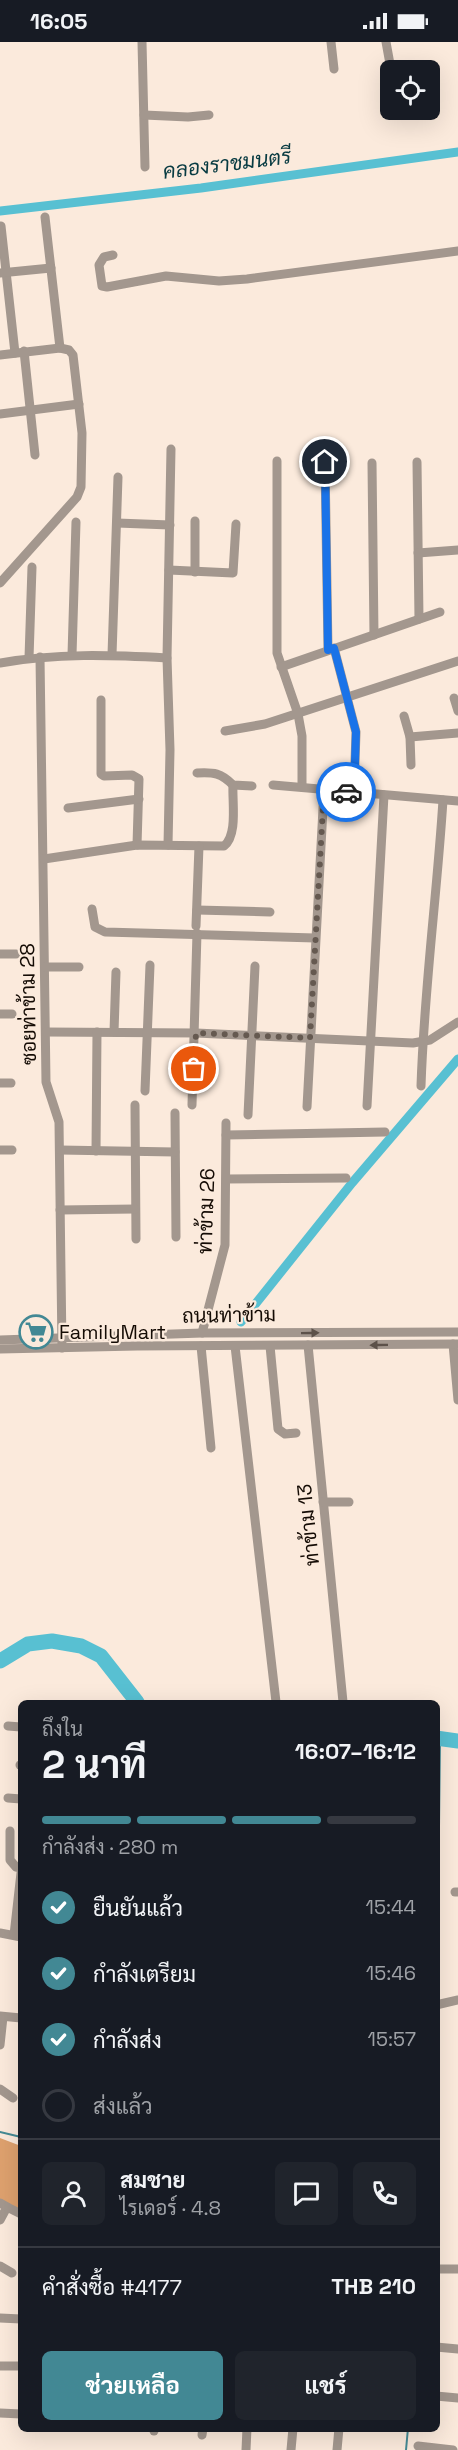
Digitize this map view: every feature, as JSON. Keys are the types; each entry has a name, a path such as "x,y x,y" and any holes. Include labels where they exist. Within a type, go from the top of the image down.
{"street":[{"path":"142,42 145,167"},
{"path":"331,42 334,69"},
{"path":"386,42 389,60"},
{"path":"144,116 209,115"},
{"path":"45,217 60,348"},
{"path":"1,226 3,273 30,410 35,455"},
{"path":"113,255 104,257 99,265 102,286 107,288 166,276 219,281 239,280 458,250"},
{"path":"3,273 51,267"},
{"path":"0,355 60,348 69,350 73,356 79,404 83,474 77,497 0,583"},
{"path":"0,414 79,404"},
{"path":"168,845 170,716 167,658 171,449"},
{"path":"277,461 277,652 298,714 302,736 302,787"},
{"path":"325,462 331,649 356,732 354,792"},
{"path":"417,462 419,619"},
{"path":"372,463 374,635"},
{"path":"112,655 118,477"},
{"path":"195,521 195,572"},
{"path":"72,655 76,522"},
{"path":"117,523 170,525"},
{"path":"169,570 233,573 236,524"},
{"path":"418,554 458,550"},
{"path":"29,658 32,567"},
{"path":"281,667 440,612"},
{"path":"0,663 72,655 167,658"},
{"name":"ซอยท่าข้าม 28","path":"40,657 46,1082 58,1122 60,1150 62,1343"},
{"path":"225,731 265,724 458,662"},
{"path":"454,698 458,711"},
{"path":"101,700 101,774 137,776 139,779 136,846"},
{"path":"404,716 410,737 411,765"},
{"path":"410,737 458,733"},
{"path":"44,859 136,846 224,846 229,842 232,834 233,785 224,775 197,773"},
{"path":"233,785 252,786"},
{"path":"273,785 458,801"},
{"path":"307,1107 324,790"},
{"path":"367,1106 384,795"},
{"path":"68,808 139,799"},
{"path":"421,1086 422,1042 437,892 443,800"},
{"path":"192,1105 196,1033 199,846"},
{"path":"92,909 95,927 105,932 197,929 315,938"},
{"path":"197,910 270,912"},
{"path":"0,954 16,954"},
{"path":"145,1091 150,965"},
{"path":"248,1115 255,966"},
{"path":"45,967 79,967"},
{"path":"114,1032 116,972"},
{"path":"0,1014 12,1014"},
{"path":"46,1032 196,1033 370,1042 422,1042 430,1040 458,1022"},
{"path":"96,1151 97,1032"},
{"path":"0,1083 11,1083"},
{"path":"135,1105 136,1239"},
{"path":"175,1113 176,1237"},
{"name":"ท่าข้าม 26","path":"202,1333 225,1245 226,1123"},
{"path":"226,1135 385,1132"},
{"path":"0,1150 12,1150"},
{"path":"60,1150 175,1152"},
{"path":"227,1179 346,1178"},
{"path":"60,1209 135,1209"},
{"path":"410,1331 410,1344"},
{"name":"ถนนท่าข้าม","path":"0,1349 202,1333 458,1332"},
{"name":"ถนนท่าข้าม","path":"0,1340 201,1346 455,1344"},
{"path":"455,1344 458,1400"},
{"name":"ท่าข้าม 13","path":"308,1345 343,1700"},
{"path":"201,1346 212,1448"},
{"path":"235,1346 276,1700"},
{"path":"270,1346 279,1429 285,1434 296,1433"},
{"path":"323,1502 349,1502"},
{"path":"8,1726 18,1727"},
{"path":"8,1798 18,1799"},
{"path":"10,1832 10,1860 18,1866"},
{"path":"0,1933 17,1936 18,1920"},
{"path":"440,2005 458,2000"},
{"path":"0,2045 1,2016 18,2018"},
{"path":"0,2089 13,2098"},
{"path":"0,2220 4,2205 18,2212"},
{"path":"0,2266 12,2273"},
{"path":"440,2269 458,2269"},
{"path":"0,2318 18,2319"},
{"path":"440,2347 458,2349"},
{"path":"0,2366 18,2366"},
{"path":"440,2396 458,2398"},
{"path":"0,2413 18,2414"},
{"path":"246,2450 247,2432"},
{"path":"291,2450 293,2432"},
{"path":"337,2450 339,2432"},
{"path":"418,2446 453,2450"}],"shaded area":[{"path":"0,2138 18,2145 18,2209 0,2200"}],"waterway":[{"name":"คลองราชมนตรี","path":"0,211 201,188 458,152"},
{"path":"241,1322 352,1183 458,1059"},
{"path":"0,1661 28,1644 52,1641 81,1646 101,1656 135,1700"},
{"path":"440,1739 458,1741"},
{"path":"0,2132 18,2136"},
{"path":"406,2450 408,2432"}],"way so far":[{"path":"194,1069 196,1033 310,1038 324,790 346,792"}],"place":[{"name":"FamilyMart","path":"36,1332"}],"route":[{"path":"325,462 328,650 334,648 357,740 354,792 346,792"}]}
